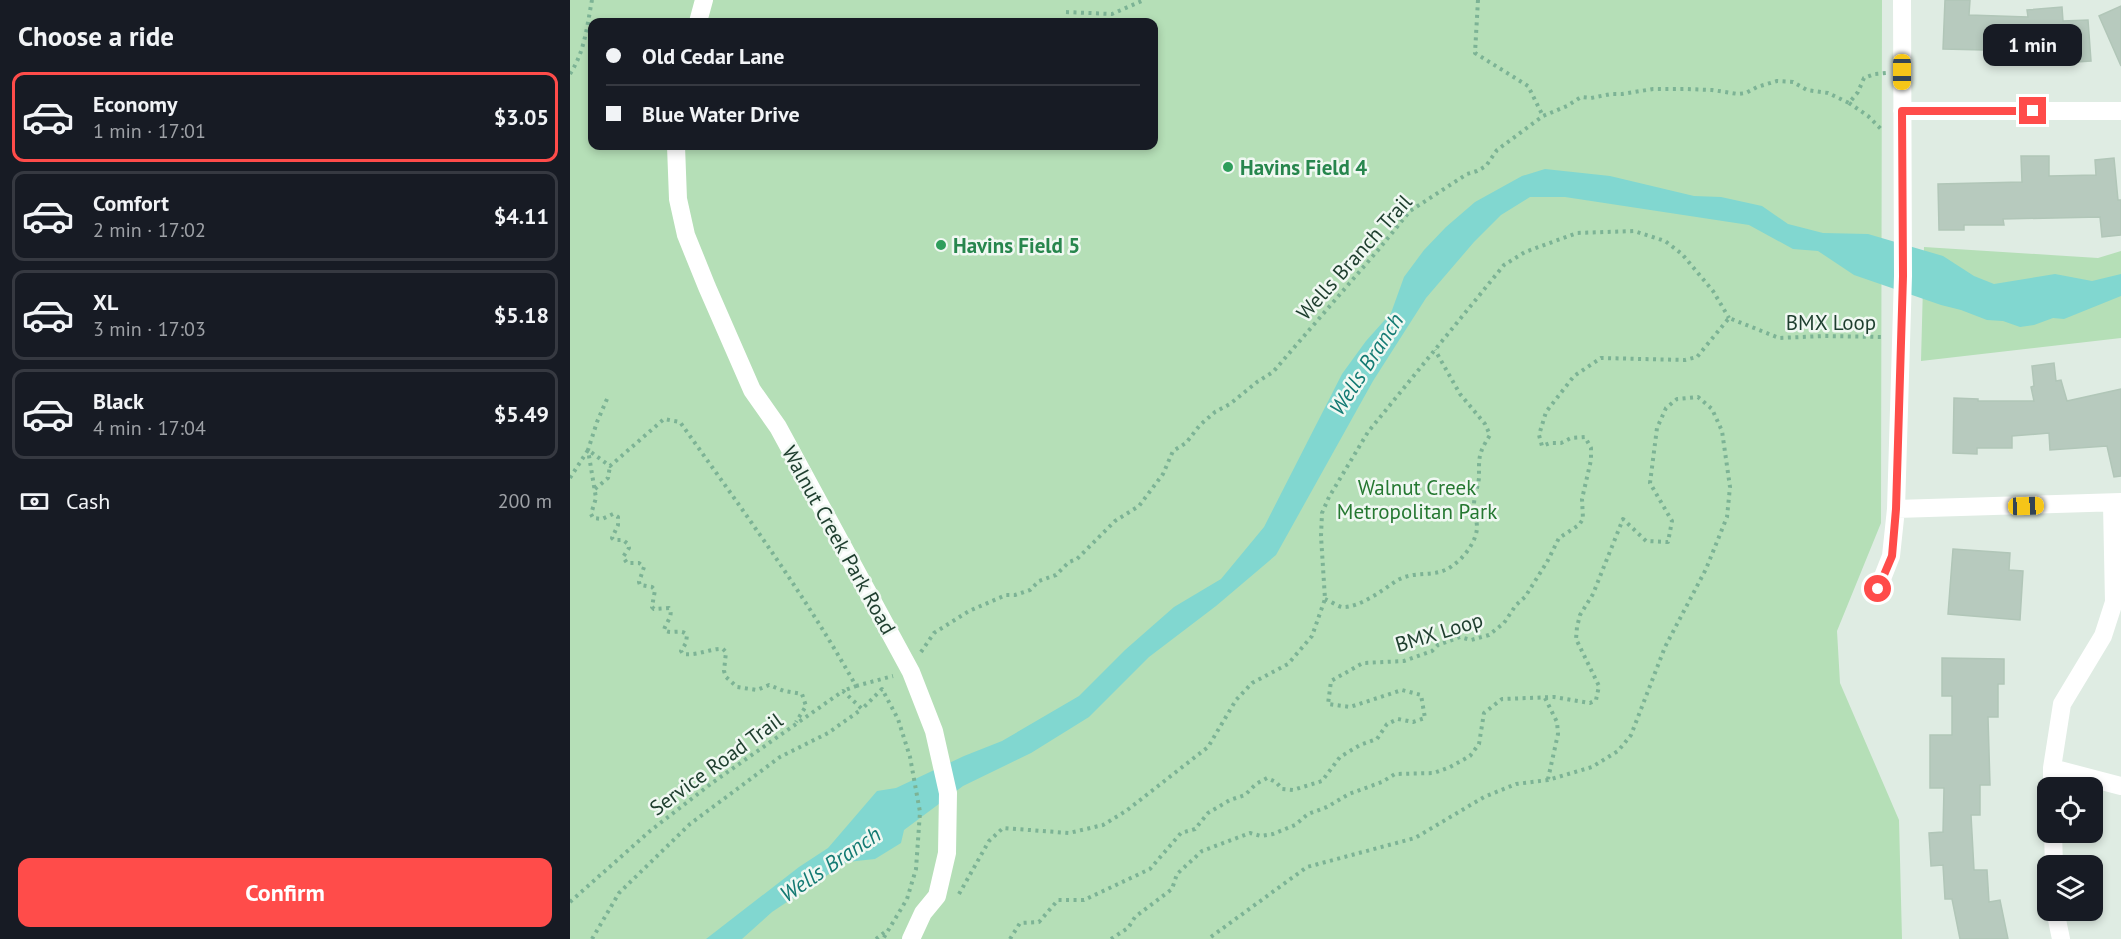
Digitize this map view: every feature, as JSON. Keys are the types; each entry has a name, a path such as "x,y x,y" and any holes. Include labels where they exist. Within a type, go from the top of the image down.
{"street":[{"path":"699,18 704,0"},
{"path":"1878,589 1892,556 1896,509 1901,337 1902,0"},
{"path":"1902,111 2121,111"},
{"name":"Walnut Creek Park Road","path":"676,150 678,199 686,235 752,390 778,427 911,672 934,731 948,793 947,853 937,896 923,914 911,939"},
{"path":"1896,509 2117,503 2114,602 2103,636 2062,704 2052,777"},
{"path":"2052,768 2121,786"},
{"path":"2057,921 2061,939"}],"path":[{"path":"590,18 592,0"},
{"path":"1066,12 1112,14 1144,0"},
{"path":"1478,0 1475,53 1528,86 1543,116"},
{"path":"570,74 582,50 588,26"},
{"path":"1849,103 1858,92 1864,78 1875,74 1902,72"},
{"name":"Wells Branch Trail","path":"911,672 916,658 934,633 969,611 1006,596 1030,590 1039,581 1056,575 1069,562 1077,559 1115,521 1139,506 1163,474 1173,451 1186,442 1215,412 1230,404 1273,372 1410,211 1467,174 1486,166 1497,150 1543,116 1581,97 1591,98 1664,89 1712,90 1738,94 1777,81 1793,82 1807,90 1828,93 1849,103 1868,116 1888,136 1902,156"},
{"path":"954,901 989,842 1003,828 1069,833 1103,825 1126,811 1208,747 1236,700 1252,683 1288,664 1312,636 1325,599 1321,536 1322,513 1329,497 1368,432 1504,264 1525,252 1576,233 1634,231 1665,242 1682,254 1713,291 1729,318"},
{"name":"BMX Loop","path":"1010,939 1020,923 1039,922 1058,900 1084,900 1150,869 1180,834 1195,829 1208,813 1230,800 1245,795 1256,784 1267,778 1276,782 1282,789 1293,790 1322,781 1340,757 1360,745 1377,739 1387,724 1398,719 1413,722 1425,718 1421,695 1402,690 1350,707 1328,704 1331,681 1363,663 1404,661 1432,651 1438,645 1460,637 1471,640 1489,635 1504,623 1516,605 1525,597 1548,562 1559,538 1579,525 1582,519 1582,499 1591,460 1591,448 1585,437 1571,438 1561,444 1550,443 1542,446 1539,435 1546,412 1574,376 1601,358 1685,360 1697,357 1729,318 1779,338 1901,337"},
{"path":"1325,599 1342,607 1366,600 1400,579 1415,573 1439,573 1453,566 1474,539 1477,527 1474,496 1479,480 1478,464 1481,449 1490,435 1485,424 1461,394 1435,350"},
{"path":"1111,939 1128,928 1135,917 1172,889 1177,874 1202,850 1250,833 1261,836 1273,834 1294,825 1308,814 1328,807 1350,794 1382,782 1395,774 1434,773 1470,756 1479,744 1484,713 1502,699 1528,696 1554,697 1590,703 1596,700 1599,686 1576,639 1580,615 1593,594 1623,519 1646,541 1668,542 1672,521 1650,483 1657,428 1666,408 1677,399 1698,397 1712,409 1722,431 1730,487 1727,517 1706,569 1665,647 1631,735 1618,751 1592,768 1548,780 1516,784 1484,797 1415,838 1307,867 1208,939"},
{"path":"570,478 588,450 607,399"},
{"path":"595,489 608,478 610,466 664,419 680,422 781,565 831,641 856,686"},
{"path":"588,450 610,466"},
{"path":"588,450 595,489 595,505 591,514 593,518 602,519 613,514 618,517 618,525 612,537 614,540 623,540 628,544 623,557 627,563 639,563 644,567 639,582 640,585 652,586 655,590 652,607 654,609 669,608 671,611 664,630 682,632 687,635 686,643 681,651 683,654 706,653 715,649 723,649 726,652 724,671 737,687 757,690 769,685 784,691 802,694 806,706 794,725"},
{"name":"Service Road Trail","path":"570,902 650,831 712,783 843,691 911,672"},
{"path":"592,939 619,893 690,824 780,757 828,733 862,709 882,689 898,719 910,757 920,812 916,869 907,899 883,939"},
{"path":"843,691 862,709"},
{"path":"1545,698 1557,722 1558,734 1548,780"},
{"path":"876,939 888,929"}],"green space":[{"name":"Walnut Creek Metropolitan Park","path":"570,0 1882,0 1881,523 1837,631 1840,683 1899,820 1902,939 570,939"},
{"path":"1924,247 2098,258 2121,251 2121,338 1921,361"}],"water":[{"name":"Wells Branch","path":"1545,169 1610,176 1694,196 1721,197 1762,206 1788,224 1823,233 1868,234 1943,256 1974,276 1994,284 2055,274 2092,281 2121,274 2121,296 2064,319 2053,318 2020,327 2003,321 1987,320 1854,275 1818,251 1793,249 1749,225 1565,197 1530,197 1501,215 1474,242 1426,298 1373,381 1276,555 1216,606 1149,657 1089,717 1031,753 963,786 904,830 901,843 875,859 847,862 772,912 742,939 706,939 799,867 828,848 877,791 896,788 1002,741 1079,696 1125,650 1174,607 1221,579 1264,527 1342,374 1366,341 1391,313 1404,277 1424,250 1475,202 1522,176"}],"building":[{"path":"1945,0 1970,0 1969,15 2028,17 2027,10 2062,7 2063,21 2088,20 2091,61 2028,65 2027,51 1943,49"},
{"path":"2121,6 2121,66 2099,16"},
{"path":"2021,156 2049,156 2049,176 2096,175 2095,160 2114,158 2118,200 2121,200 2121,235 2102,237 2100,217 2003,219 2004,225 1964,225 1964,230 1939,230 1938,184 2022,182"},
{"path":"2054,363 2056,381 2061,380 2067,401 2121,389 2121,476 2114,477 2107,446 2050,450 2049,433 2012,436 2012,448 1977,448 1977,454 1953,453 1954,398 1978,399 1978,401 2034,401 2031,387 2034,386 2032,366"},
{"path":"1953,549 2010,553 2009,570 2023,571 2020,620 1948,614"},
{"path":"1942,658 2004,659 2004,684 1998,684 1998,717 1988,717 1990,785 1980,785 1980,815 1971,815 1974,870 1987,870 1989,902 2000,900 2008,939 1960,939 1952,899 1945,899 1943,865 1931,866 1929,833 1943,832 1944,788 1930,788 1930,735 1952,735 1952,696 1942,696"}],"place":[{"name":"Havins Field 4","path":"1228,167"},
{"name":"Havins Field 5","path":"941,245"}],"route":[{"path":"1878,589 1892,556 1896,509 1903,276 1902,111 2033,111"}]}
